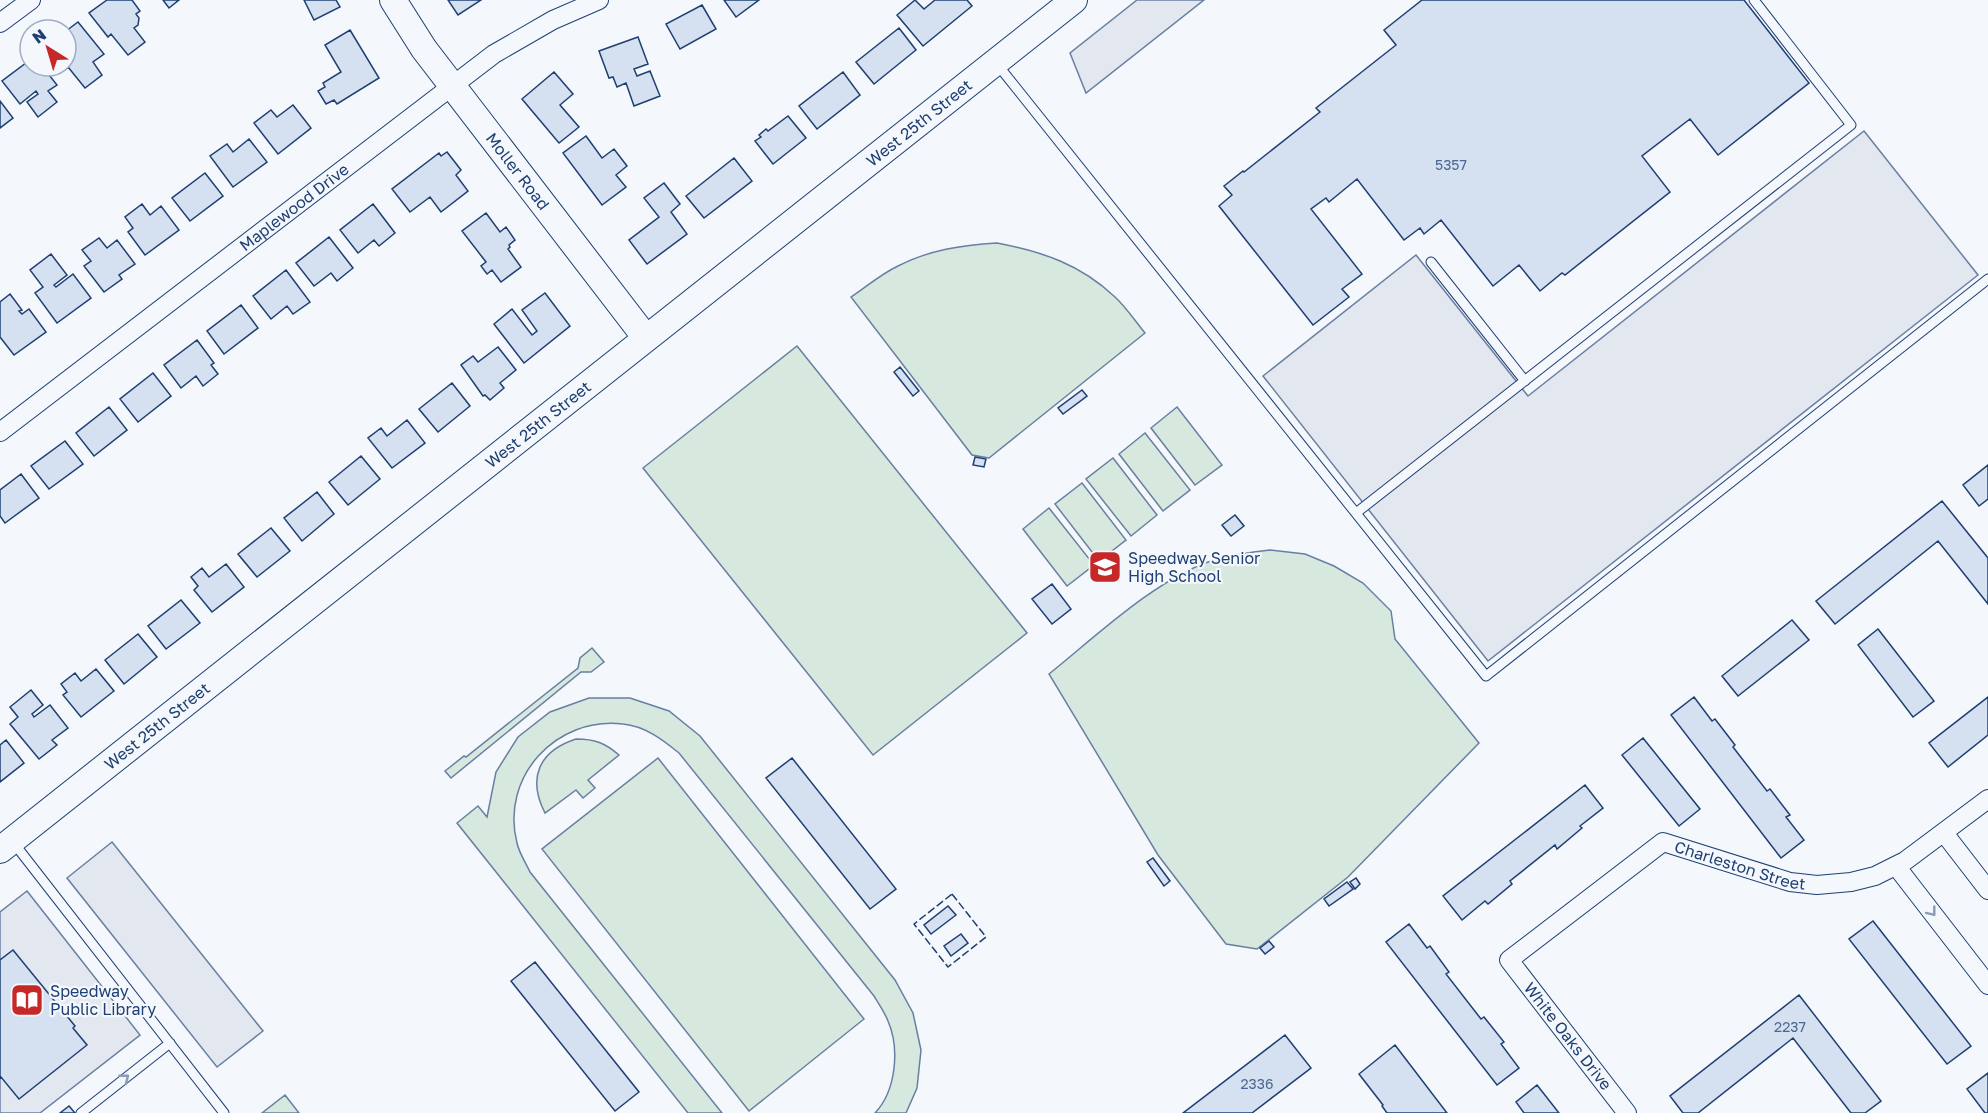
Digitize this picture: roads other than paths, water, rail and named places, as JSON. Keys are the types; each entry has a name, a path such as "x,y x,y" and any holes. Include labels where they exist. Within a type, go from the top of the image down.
{"street":[{"path":"0,23 31,0"},
{"name":"Moller Road","path":"393,0 418,40 646,338"},
{"name":"Maplewood Drive","path":"0,432 452,85 515,40 599,0"},
{"name":"West 25th Street","path":"6,845 1074,0"},
{"name":"Charleston Street","path":"1509,960 1663,842 1782,880 1805,884 1851,882 1875,876 1896,866 1988,799"},
{"path":"1944,833 1988,890"},
{"path":"1896,866 1988,985"},
{"name":"White Oaks Drive","path":"1509,960 1627,1113"}],"lane":[{"path":"1356,513 1851,125 1754,0"},
{"path":"996,62 1486,676 1988,279"},
{"path":"1431,262 1525,381"},
{"path":"6,845 170,1043 224,1113"},
{"path":"81,1113 170,1043"}],"place":[{"name":"Speedway Senior High School","path":"1105,567"},
{"name":"Speedway Public Library","path":"27,1000"}]}
